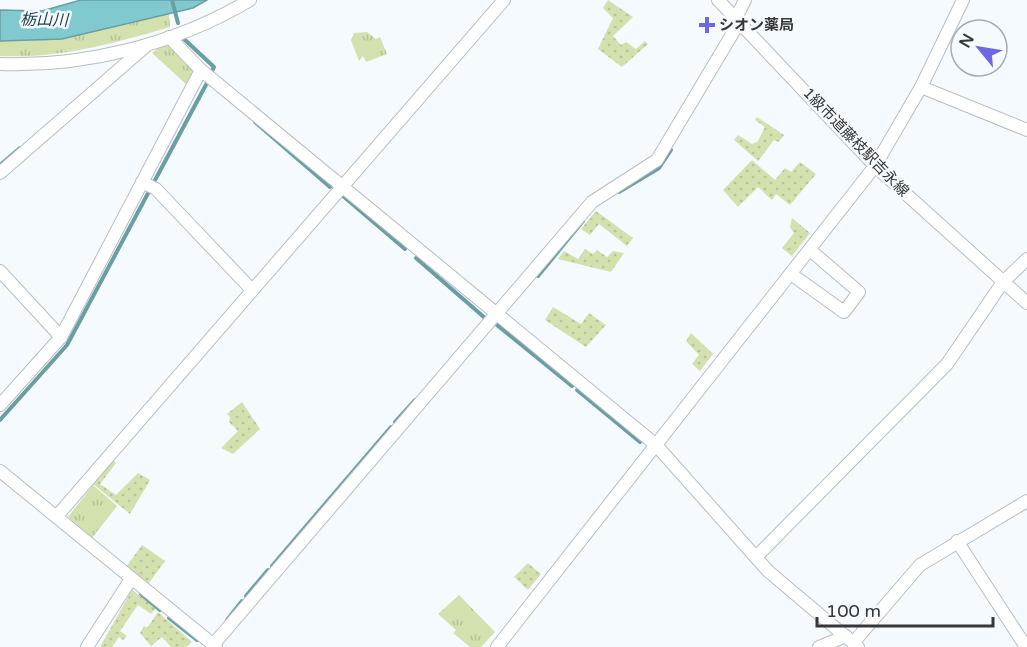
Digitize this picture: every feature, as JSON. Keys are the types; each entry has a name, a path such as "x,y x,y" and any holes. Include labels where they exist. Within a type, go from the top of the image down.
{"street":[{"path":"0,64 70,61 149,44 250,0"},
{"path":"57,516 504,0"},
{"name":"1級市道藤枝駅吉永線","path":"718,0 875,165 1027,303"},
{"path":"0,471 214,646 592,202 657,160 738,19 746,0"},
{"path":"497,647 875,165 921,87 963,0"},
{"path":"169,37 201,70 495,315 656,445 756,557 852,642"},
{"path":"0,173 149,44"},
{"path":"0,405 61,337 148,185 201,70"},
{"path":"921,87 1027,130"},
{"path":"148,185 252,290"},
{"path":"791,274 844,312 859,292 810,250"},
{"path":"756,557 947,364 1004,282 1027,259"},
{"path":"0,271 61,337"},
{"path":"819,647 852,642 920,565 1027,501"},
{"path":"957,541 1026,647"},
{"path":"87,647 131,579"}],"green space":[{"path":"608,0 633,17 613,36 621,45 626,42 636,49 645,41 648,44 622,67 598,49 613,18 603,8"},
{"path":"169,14 170,27 107,44 43,55 0,56 0,41 62,39"},
{"path":"367,32 376,39 380,37 387,54 366,62 363,56 359,61 351,40 354,33"},
{"path":"162,45 171,46 195,71 187,85 152,53"},
{"path":"757,117 784,135 779,142 774,140 758,161 734,140 738,135 752,144 758,141 765,127 755,120"},
{"path":"752,160 775,180 785,168 791,172 800,162 816,174 790,205 776,194 772,200 758,187 738,207 723,190"},
{"path":"596,211 633,238 627,246 599,224 590,235 581,229"},
{"path":"792,218 810,233 792,256 782,248 794,233 790,227"},
{"path":"585,249 593,254 597,250 607,257 613,251 624,253 611,272 558,259 564,251 578,259"},
{"path":"553,307 581,324 589,313 606,325 586,347 545,320"},
{"path":"691,333 713,354 700,371 692,364 699,355 686,341"},
{"path":"242,402 260,429 233,454 221,448 238,431 229,422 230,417 227,414"},
{"path":"113,460 116,463 100,484 116,495 138,473 150,480 130,514 93,484"},
{"path":"93,485 117,506 92,538 68,517"},
{"path":"142,545 165,561 149,583 126,567"},
{"path":"528,563 541,574 528,590 514,577"},
{"path":"132,590 156,608 151,614 138,605 120,631 127,636 123,640 119,637 112,647 100,647"},
{"path":"459,595 495,632 481,647 470,647 453,633 456,630 438,614"},
{"path":"158,612 192,642 186,647 171,647 162,637 151,646 140,633 144,626 147,628"}],"water":[{"name":"栃山川","path":"81,0 207,0 193,8 62,39 0,41 0,10 42,11"}],"waterway":[{"path":"172,0 178,23"},
{"path":"184,39 214,67 212,71"},
{"path":"0,420 67,345 208,81"},
{"path":"255,122 330,187"},
{"path":"0,165 20,148"},
{"path":"619,192 659,168 671,150"},
{"path":"343,196 405,249"},
{"path":"538,276 583,221"},
{"path":"416,258 485,318"},
{"path":"497,325 572,386"},
{"path":"577,390 640,442"},
{"path":"395,422 415,400"},
{"path":"272,566 391,427"},
{"path":"246,596 268,570"},
{"path":"141,594 160,610"},
{"path":"227,620 242,601"},
{"path":"169,618 197,640"}],"place":[{"name":"シオン薬局","path":"707,25"}]}
